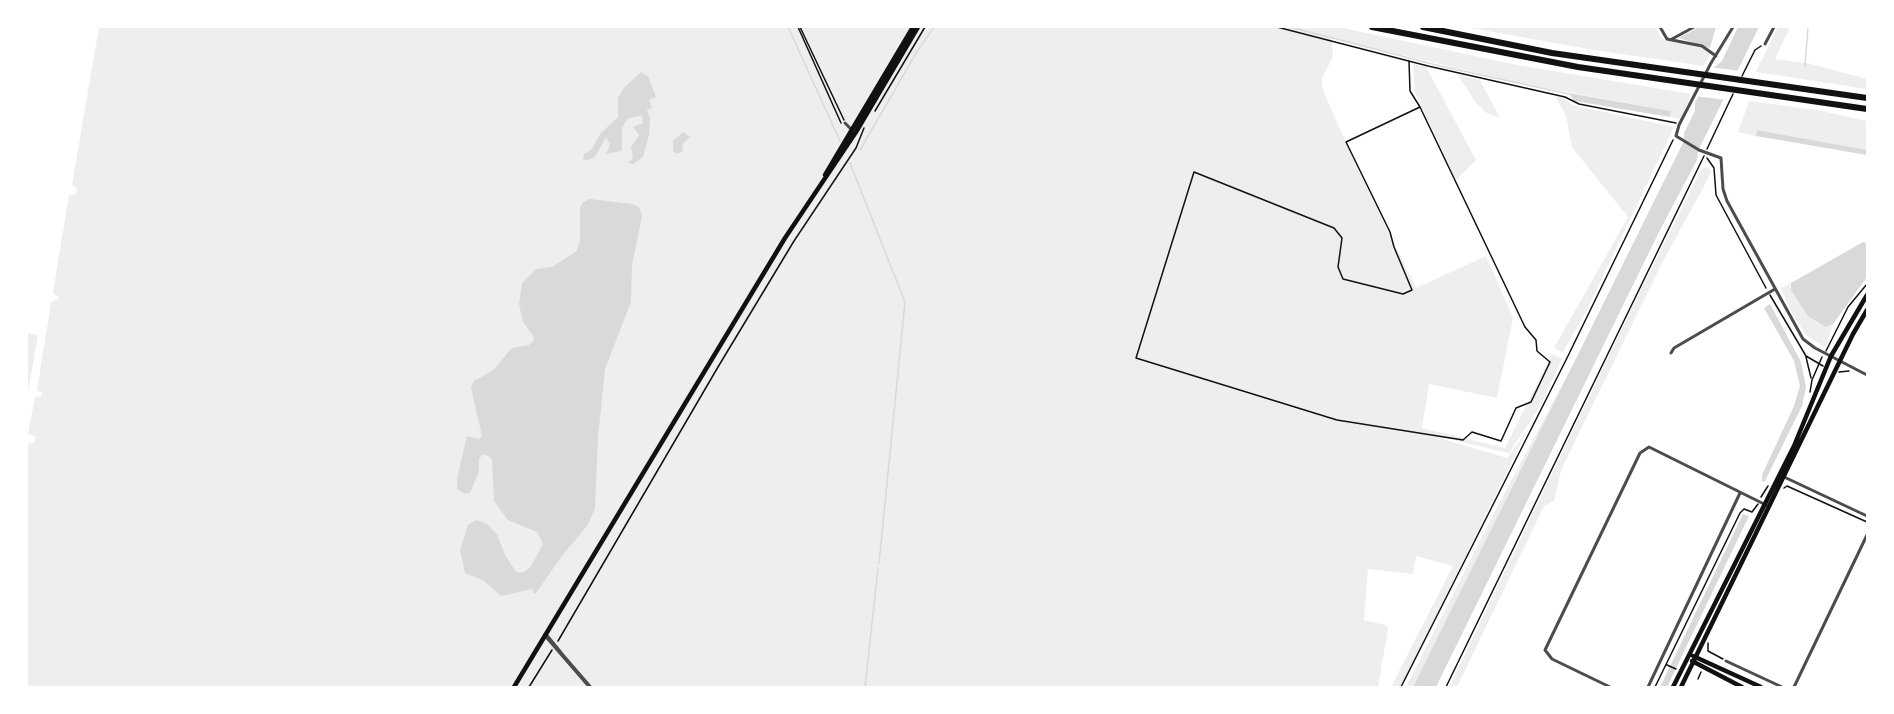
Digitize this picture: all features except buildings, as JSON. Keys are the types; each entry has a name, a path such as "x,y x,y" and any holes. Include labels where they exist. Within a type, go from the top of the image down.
{"highway":[{"path":"1372,27 1578,67 1867,109"},
{"path":"1423,27 1552,53 1698,76 1867,98"}],"main road":[{"path":"825,175 852,139 854,131 913,27"},
{"path":"514,687 825,175 918,27"},
{"path":"1782,475 1810,413 1819,381 1831,356 1867,296"},
{"path":"1681,687 1782,475 1867,310"},
{"path":"1673,687 1767,506"},
{"path":"1689,656 1696,655 1761,687"},
{"path":"1689,656 1692,663 1742,687"}],"street":[{"path":"1660,27 1665,37 1702,46 1716,56"},
{"path":"1672,40 1694,27"},
{"path":"1733,27 1676,134 1682,142 1720,158 1723,189 1727,201 1803,339 1867,375"},
{"path":"1765,45 1774,27"},
{"path":"844,125 854,131"},
{"path":"1671,353 1674,348 1775,289"},
{"path":"1610,687 1547,654 1546,646 1641,453 1649,447 1767,506"},
{"path":"1782,475 1867,516"},
{"path":"1648,687 1740,493"},
{"path":"1794,687 1867,535"},
{"path":"545,635 590,687"},
{"path":"1726,661 1782,687"}],"path":[{"path":"799,27 844,125"},
{"path":"873,113 925,27"},
{"path":"1277,27 1409,61 1565,97 1578,104 1668,120 1679,125"},
{"path":"1409,61 1410,91 1420,107 1525,327 1536,340 1537,351 1550,362 1531,402 1516,408 1501,441 1472,432 1463,440 1337,420 1136,358 1194,172 1334,228 1342,238 1338,267 1343,279 1409,293 1412,290 1390,232 1346,142 1420,107"},
{"path":"530,687 718,367 794,241 858,143 869,121"},
{"path":"1401,687 1567,358 1676,134"},
{"path":"852,139 858,143"},
{"path":"1446,687 1704,156 1714,168 1716,195 1806,356 1812,380"},
{"path":"1810,400 1812,380 1819,364 1848,307 1867,284"},
{"path":"1806,356 1819,364"},
{"path":"1655,687 1740,513 1744,509 1752,512 1768,486"},
{"path":"1781,492 1787,486 1867,522"},
{"path":"1709,642 1708,651 1726,661"},
{"path":"1667,665 1677,669"}],"shaded area":[{"path":"99,27 1338,27 1517,65 1691,94 1681,119 1670,117 1671,111 1519,83 1332,38 1333,57 1322,78 1322,88 1352,157 1416,288 1486,256 1513,318 1497,398 1429,384 1422,428 1505,448 1552,354 1562,359 1541,405 1509,453 1423,433 1507,458 1528,429 1401,687 1391,687 1453,566 1416,556 1413,574 1368,569 1364,620 1386,625 1388,629 1378,687 27,687 27,448 29,443 34,443 35,436 28,434 35,397 42,396 42,392 37,391 51,302 58,299 59,295 55,296 53,292 69,195 76,194 77,188 72,185"},
{"path":"1465,27 1656,27 1661,38 1708,50 1709,57 1704,66 1594,50"},
{"path":"1699,27 1716,27 1710,48 1679,38"},
{"path":"1738,27 1759,27 1698,151 1697,160 1660,230 1436,687 1413,687 1684,141 1684,133 1695,111 1695,103 1711,70 1722,61"},
{"path":"1778,27 1790,27 1775,59 1807,63 1867,79 1867,89 1756,72"},
{"path":"1413,64 1426,67 1476,160 1456,180 1415,92"},
{"path":"641,72 648,76 656,97 649,100 652,108 647,110 650,118 649,135 643,157 633,164 628,163 633,158 631,147 639,135 633,127 643,123 642,115 627,119 622,128 622,151 606,154 610,144 606,138 594,158 583,161 584,154 592,149 600,134 618,117 618,98 624,88"},
{"path":"1457,74 1480,80 1500,118 1487,113 1476,103"},
{"path":"1569,93 1671,111 1670,117 1574,101"},
{"path":"1555,96 1564,98 1572,105 1674,127 1587,310 1563,352 1554,348 1628,217 1572,147 1566,116"},
{"path":"1749,101 1817,110 1867,121 1867,150 1758,130 1756,136 1738,132"},
{"path":"1757,130 1867,150 1867,155 1756,136"},
{"path":"683,132 690,137 683,143 682,152 677,154 673,151 673,141"},
{"path":"1705,167 1711,170 1708,179 1662,263 1561,470 1554,501 1544,506 1457,687 1449,687 1631,310 1700,171"},
{"path":"590,199 632,204 639,207 642,216 632,265 631,302 605,369 598,437 595,509 587,526 561,557 536,593 534,594 532,589 501,596 484,581 465,573 460,550 468,525 476,520 487,524 497,534 505,555 516,572 522,573 530,568 543,544 537,532 508,520 494,501 492,460 489,456 483,454 479,459 479,471 470,493 465,494 457,489 457,478 467,436 479,439 482,436 471,388 474,381 492,371 512,348 529,345 533,341 534,337 523,322 519,304 522,283 536,269 552,267 577,251 580,240 580,208 583,202"},
{"path":"1863,242 1867,243 1867,277 1833,324 1826,327 1808,316 1791,290 1791,283"},
{"path":"1791,283 1790,287 1830,326 1833,324 1826,348 1806,335 1791,311 1781,288"},
{"path":"1770,304 1801,362 1806,387 1802,406 1765,481 1762,482 1762,475 1794,406 1800,386 1794,361 1764,308"},
{"path":"27,333 38,335 27,398"},
{"path":"1586,340 1413,687 1406,687 1494,513"},
{"path":"1743,514 1749,516 1667,687 1660,687"}],"pier":[{"path":"1709,67 1741,71 1726,100 1695,96"}],"waterway":[{"path":"788,27 840,141"},
{"path":"860,150 918,50 934,27"},
{"path":"1290,27 1440,66 1569,94"},
{"path":"1805,66 1808,27"},
{"path":"850,163 905,302 879,563"},
{"path":"865,687 878,568"}]}
